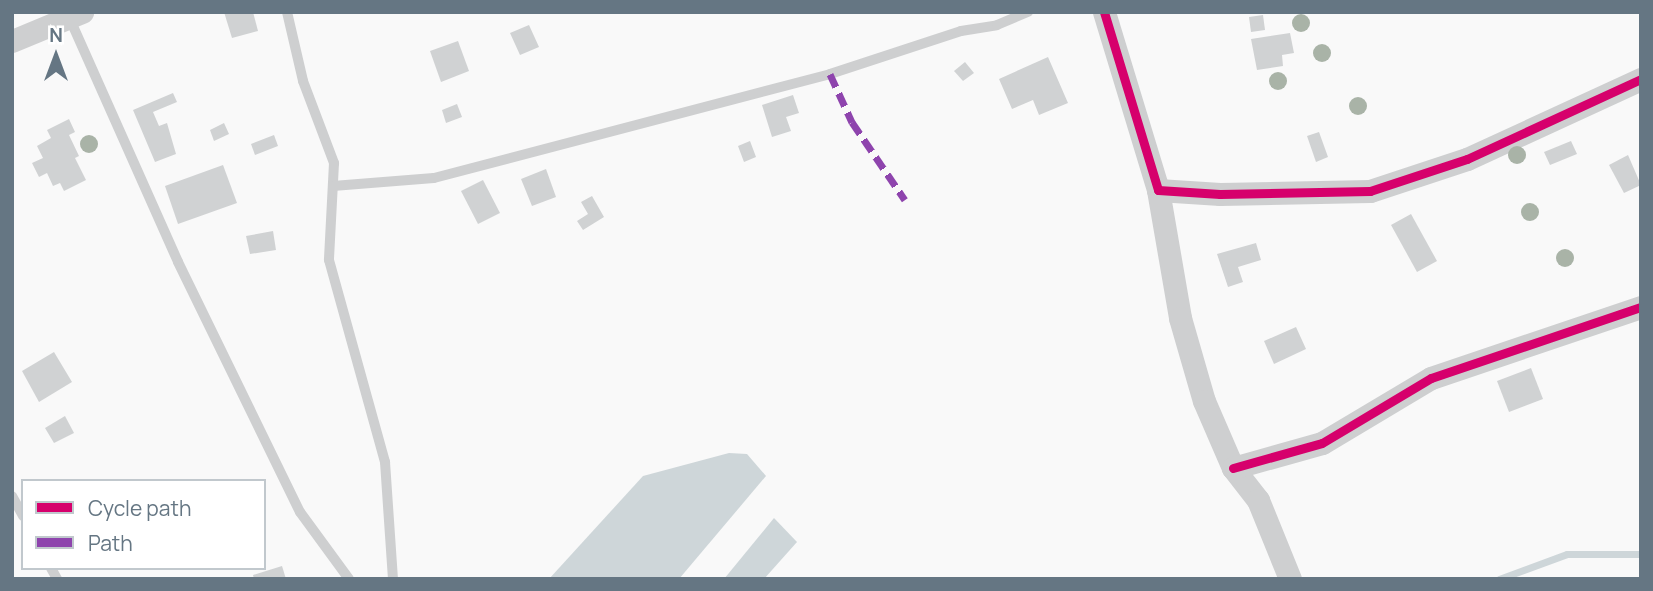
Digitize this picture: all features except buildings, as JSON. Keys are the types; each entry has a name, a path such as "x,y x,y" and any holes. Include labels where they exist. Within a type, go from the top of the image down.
{"street":[{"path":"1104,12 1158,190 1180,318 1204,401 1233,468 1258,500 1290,579"},
{"path":"12,41 76,15"},
{"path":"1158,190 1220,194 1370,191 1467,159 1641,79"},
{"path":"1233,468 1322,443 1431,377 1641,307"}],"lane":[{"path":"287,12 303,81 334,163 329,260 385,462 393,579"},
{"path":"332,186 434,178 830,74 961,31 997,24 1028,12"},
{"path":"76,15 178,262 300,512 349,579"},
{"path":"12,496 21,512"}],"shaded area":[{"path":"729,453 747,454 766,476 679,579 549,579 643,476"},
{"path":"774,518 797,542 764,579 724,579"}],"waterway":[{"path":"1499,579 1567,554 1641,554"}],"marked path":[{"path":"830,74 852,122 905,200"}],"cycle path":[{"path":"1104,12 1158,190 1220,194 1370,191 1467,159 1641,79"},
{"path":"1233,468 1322,443 1431,378 1641,307"}]}
